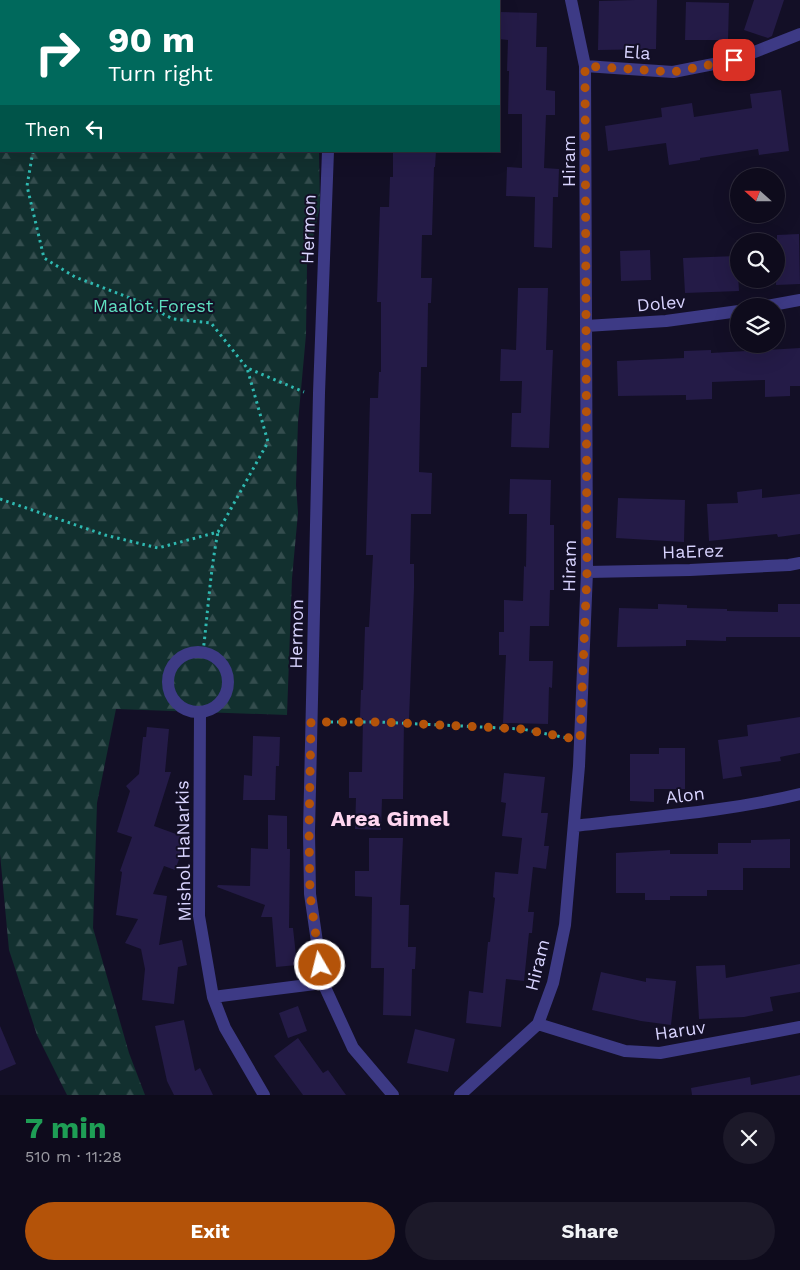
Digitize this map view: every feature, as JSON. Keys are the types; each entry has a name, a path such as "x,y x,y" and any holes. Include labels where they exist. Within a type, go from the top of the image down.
{"street":[{"name":"Hiram","path":"460,1095 538,1024 553,983 565,925 580,740 587,572 585,66 571,0"},
{"name":"Ela","path":"585,66 673,72 734,60 800,34"},
{"name":"Hermon","path":"328,152 319,393 311,722 310,894 323,982 353,1048 393,1095"},
{"path":"785,303 800,300"},
{"name":"Dolev","path":"586,326 666,321 730,312"},
{"name":"HaErez","path":"587,572 690,570 800,563"},
{"path":"193,652 203,652 212,655 226,669 228,689 218,706 200,713 190,712 174,700 168,681 170,671 176,662 184,656 193,652"},
{"name":"Mishol HaNarkis","path":"200,713 199,916 213,997 225,1028 264,1095"},
{"name":"Alon","path":"574,826 687,813 780,799 800,794"},
{"path":"213,997 323,982"},
{"name":"Haruv","path":"538,1024 625,1050 660,1053 800,1027"}],"path":[{"path":"33,152 27,186 44,258 75,277 138,301 173,319 211,323 246,368 268,442 218,532 211,566 209,605 203,652"},
{"path":"246,368 311,394 319,393"},
{"path":"0,499 105,535 158,548 218,532"},
{"path":"311,722 380,722 522,729 580,740"}],"green space":[{"name":"Maalot Forest","path":"0,152 319,152 320,206 307,265 306,335 298,422 296,485 298,513 292,578 287,715 116,709 97,803 93,928 129,1053 145,1095 67,1095 37,1035 9,950 0,854"}],"building":[{"path":"657,0 656,49 598,50 599,1"},
{"path":"754,0 784,0 772,36 768,38 744,30"},
{"path":"686,2 729,3 728,40 685,40"},
{"path":"500,12 537,13 536,47 547,47 546,90 555,91 555,115 546,115 544,168 559,169 558,197 553,197 552,248 534,247 535,197 506,196 507,167 522,168 522,114 508,114 508,40 500,39"},
{"path":"781,90 789,151 759,155 758,149 669,165 666,143 608,151 605,126 662,117 661,108 692,103 694,117 752,108 750,94"},
{"path":"393,152 436,152 432,235 422,235 421,278 432,278 431,303 428,303 427,367 421,367 419,472 432,473 431,514 411,514 410,564 414,564 414,588 409,719 404,719 403,799 382,799 381,830 355,829 356,798 349,798 349,772 362,772 363,718 360,718 361,690 363,690 365,627 369,627 373,555 366,555 370,398 378,398 379,372 381,372 381,302 377,302 380,207 389,207 390,177 393,177"},
{"path":"799,234 800,284 785,285 785,235"},
{"path":"650,250 651,280 621,281 620,251"},
{"path":"730,256 730,288 739,288 739,291 685,293 683,258"},
{"path":"518,288 548,288 546,350 553,350 549,448 511,447 512,413 521,413 522,381 500,381 501,349 516,350"},
{"path":"800,348 800,386 790,386 790,396 765,397 765,380 712,382 712,399 686,400 686,395 618,396 617,361 684,358 684,351 711,350 711,353 785,353 785,349"},
{"path":"510,479 551,480 550,525 554,525 554,590 550,590 549,626 530,626 529,661 553,661 552,688 549,687 548,724 503,723 506,655 499,655 499,632 504,632 504,600 523,601 524,566 526,567 527,514 509,514"},
{"path":"762,489 762,498 800,494 800,534 778,537 777,534 709,541 707,504 738,503 737,492"},
{"path":"618,498 685,500 684,542 616,538"},
{"path":"658,604 687,605 687,608 727,609 727,611 778,612 778,604 800,604 800,637 726,637 726,641 686,640 686,646 617,647 619,608 658,609"},
{"path":"800,717 800,753 780,757 781,761 740,767 742,776 723,779 718,740 748,736 747,725"},
{"path":"147,727 169,729 165,772 171,772 154,826 187,838 175,870 164,866 153,894 167,896 159,945 182,940 187,965 178,967 174,1004 142,1000 145,969 141,949 125,943 138,919 116,915 122,872 120,871 132,837 117,832 130,791 126,786 139,774 143,737 146,737"},
{"path":"253,736 280,737 279,766 276,766 275,800 243,800 244,775 252,776"},
{"path":"659,748 685,748 685,789 654,789 654,802 630,801 630,754 659,754"},
{"path":"504,773 545,777 541,813 548,813 544,846 549,846 546,869 533,867 528,912 534,912 532,933 529,933 524,981 506,979 501,1027 466,1023 469,991 483,993 495,898 493,897 495,872 518,874 522,838 502,836 506,803 501,802"},
{"path":"268,815 287,816 287,849 290,849 289,928 293,928 297,965 276,967 272,917 261,917 265,905 217,887 218,885 250,886 251,848 268,849"},
{"path":"369,838 403,838 400,905 409,905 408,947 416,947 415,969 412,969 411,1016 383,1015 384,968 371,968 372,897 355,896 355,871 369,871"},
{"path":"790,839 790,868 743,868 743,890 707,890 707,896 670,896 670,900 645,900 645,893 616,893 616,853 670,850 670,854 718,854 718,843 751,843 751,840"},
{"path":"800,964 800,992 770,997 773,1011 744,1017 699,1019 696,966 725,965 726,978"},
{"path":"601,972 646,982 646,978 676,981 671,1025 641,1021 592,1010"},
{"path":"298,1006 307,1031 288,1038 279,1013"},
{"path":"184,1020 195,1071 200,1068 213,1095 174,1095 167,1081 155,1026"},
{"path":"0,1026 16,1064 0,1071"},
{"path":"415,1029 455,1039 448,1072 407,1063"},
{"path":"298,1038 323,1073 328,1070 346,1095 303,1095 274,1056"},
{"path":"800,1075 800,1095 692,1095 691,1088 750,1077 751,1085"}],"district":[{"name":"Area Gimel","path":"390,818"}],"route":[{"path":"320,965 310,894 311,722 380,722 522,729 580,740 587,572 585,66 673,72 734,60"}]}
